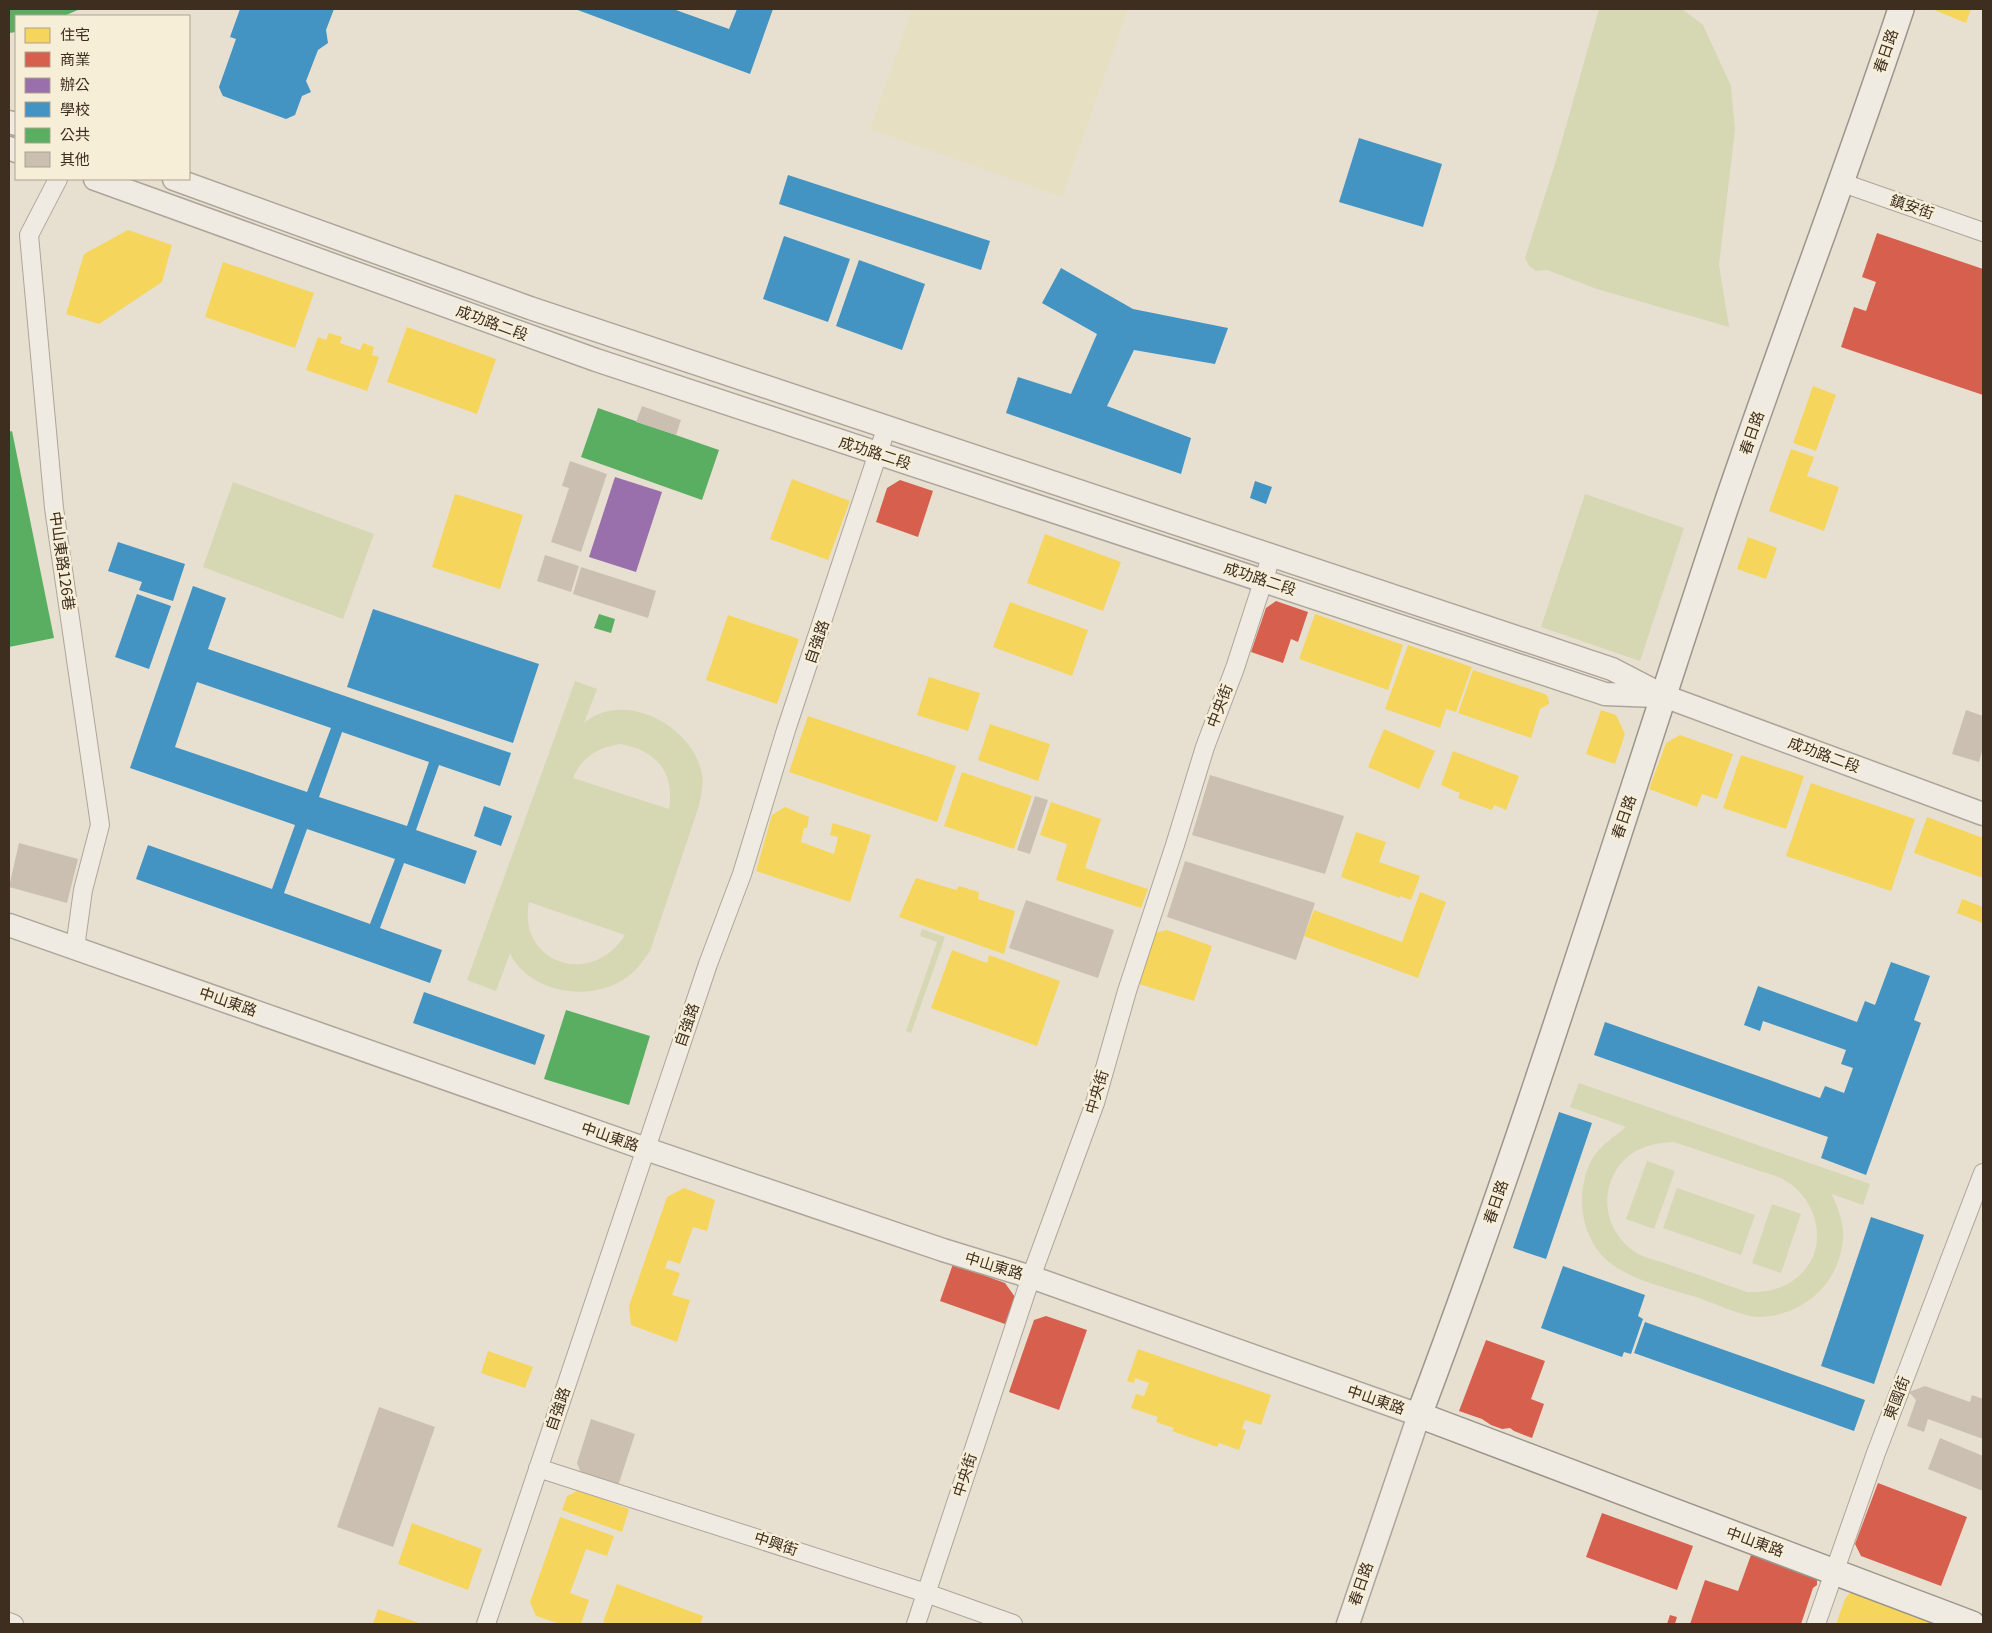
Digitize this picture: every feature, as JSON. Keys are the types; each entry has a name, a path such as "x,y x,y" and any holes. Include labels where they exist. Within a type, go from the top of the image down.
{"main road":[{"name":"春日路","path":"1419,1416 1468,1283 1546,1056 1601,883 1721,522 1901,9"},
{"name":"中山東路","path":"1419,1416 1972,1624"}],"street":[{"name":"中山東路126巷","path":"57,180 29,234 54,508 100,825 83,890 75,948"},
{"name":"成功路二段","path":"98,180 628,371 1605,694 1664,696"},
{"name":"成功路二段","path":"177,180 530,308 887,426 1271,557 1612,669 1664,696 1983,814"},
{"name":"鎮安街","path":"1840,182 1983,232"},
{"path":"628,371 638,344"},
{"path":"737,408 746,379"},
{"name":"自強路","path":"486,1624 708,964 742,874 786,730 887,426"},
{"name":"中央街","path":"916,1624 1031,1277 1095,1103 1127,991 1205,747 1271,557"},
{"name":"中山東路","path":"9,925 646,1149 943,1250 1031,1277 1419,1416"},
{"name":"東國街","path":"1816,1624 1833,1571 1983,1172"},
{"name":"春日路","path":"1348,1624 1419,1416"},
{"name":"中興街","path":"538,1468 926,1593 1012,1624"},
{"path":"9,1622 14,1624"}],"shaded area":[{"path":"912,9 1128,9 1062,197 870,129"}],"green space":[{"path":"1599,9 1682,9 1703,25 1731,86 1735,130 1719,265 1729,327 1597,289 1547,270 1536,271 1529,266 1525,258 1559,151"},
{"path":"233,482 374,534 343,619 203,567"},
{"path":"1585,494 1684,528 1640,661 1541,627"},
{"path":"575,681 597,689 584,723 600,713 618,710 637,712 655,718 672,728 686,741 696,757 703,783 699,806 650,951 640,965 627,977 613,985 597,990 580,992 563,990 532,978 519,967 510,953 496,991 467,980","holes":["620,744 644,751 660,765 666,774 669,784 669,809 573,778 581,764 592,754","529,902 625,935 610,952 594,961 576,964 559,961 545,953 534,940 528,923"]},
{"path":"922,929 945,937 911,1033 906,1031 937,942 920,936"},
{"path":"1579,1083 1870,1184 1863,1205 1832,1194 1842,1221 1843,1238 1835,1270 1827,1283 1804,1304 1790,1311 1758,1317 1736,1312 1651,1283 1618,1269 1599,1252 1592,1241 1586,1228 1582,1201 1583,1187 1591,1161 1602,1146 1626,1127 1570,1107","holes":["1674,1142 1779,1177 1804,1197 1814,1218 1817,1229 1817,1241 1809,1264 1797,1278 1782,1287 1766,1291 1747,1292 1642,1256 1626,1245 1613,1227 1607,1207 1607,1196 1614,1174 1625,1159 1639,1149 1655,1144"]},
{"path":"1647,1161 1675,1171 1654,1229 1626,1219"},
{"path":"1677,1188 1755,1215 1741,1255 1663,1228"},
{"path":"1772,1204 1801,1214 1781,1273 1752,1263"}],"building: 住宅":[{"path":"1932,9 1971,9 1966,23"},
{"path":"128,230 172,245 162,282 99,324 66,314 84,254"},
{"path":"223,262 314,293 295,348 205,317"},
{"path":"407,327 496,359 477,414 387,382"},
{"path":"329,333 342,337 340,343 360,350 363,343 374,347 372,355 379,357 367,391 306,370 318,337 326,340"},
{"path":"1813,386 1836,395 1816,451 1793,443"},
{"path":"1791,449 1814,457 1807,476 1839,487 1824,531 1769,511"},
{"path":"792,479 850,501 828,560 770,539"},
{"path":"455,494 523,515 500,589 432,567"},
{"path":"1045,534 1121,562 1103,611 1027,583"},
{"path":"1748,537 1777,548 1766,579 1737,569"},
{"path":"1010,602 1088,630 1072,676 993,647"},
{"path":"1315,614 1403,645 1388,690 1299,659"},
{"path":"728,615 799,639 777,704 706,680"},
{"path":"1408,645 1472,667 1456,712 1446,709 1440,728 1385,709"},
{"path":"1473,670 1545,694 1548,697 1549,704 1540,709 1531,738 1458,713"},
{"path":"929,677 980,693 968,731 917,715"},
{"path":"1601,710 1616,715 1625,734 1615,764 1586,754"},
{"path":"808,716 956,766 937,822 789,772"},
{"path":"990,724 1050,744 1038,781 978,760"},
{"path":"1384,729 1435,751 1419,789 1368,767"},
{"path":"1680,735 1733,754 1717,799 1702,794 1697,807 1649,789 1666,743"},
{"path":"1453,751 1519,776 1506,810 1494,805 1492,810 1458,798 1460,793 1441,785"},
{"path":"1741,755 1804,776 1786,829 1723,808"},
{"path":"962,772 1032,796 1014,849 944,826"},
{"path":"1811,783 1915,819 1891,891 1786,856"},
{"path":"1051,802 1101,819 1085,868 1148,889 1141,908 1056,880 1067,844 1040,835"},
{"path":"785,807 809,817 801,842 834,854 838,837 830,835 833,823 871,835 850,902 756,871 772,815"},
{"path":"1927,817 1983,838 1983,878 1914,853"},
{"path":"1356,832 1386,842 1379,862 1420,876 1411,900 1400,896 1400,898 1341,877"},
{"path":"916,878 956,890 959,886 979,892 978,899 1015,911 1004,954 899,917"},
{"path":"1420,892 1446,902 1418,978 1304,936 1314,910 1402,942"},
{"path":"1962,899 1983,907 1983,923 1957,913"},
{"path":"1167,930 1212,946 1194,1001 1139,984 1154,933"},
{"path":"952,950 987,963 989,955 1060,981 1037,1046 931,1008"},
{"path":"684,1188 715,1200 707,1231 693,1227 680,1264 668,1260 665,1268 680,1273 672,1295 690,1300 677,1342 631,1325 629,1306 667,1197"},
{"path":"1138,1349 1271,1395 1261,1425 1245,1420 1242,1429 1246,1430 1239,1450 1219,1443 1217,1447 1172,1431 1174,1428 1156,1422 1158,1417 1131,1408 1136,1394 1144,1396 1149,1383 1135,1378 1134,1383 1127,1381"},
{"path":"488,1351 533,1367 525,1388 481,1373"},
{"path":"579,1490 629,1509 622,1532 562,1510 567,1496"},
{"path":"560,1517 614,1536 607,1556 586,1549 570,1593 589,1600 581,1624 561,1624 536,1616 530,1602"},
{"path":"412,1523 482,1549 468,1590 398,1564"},
{"path":"617,1584 703,1616 700,1624 609,1624 603,1622"},
{"path":"1854,1588 1958,1624 1836,1624 1845,1599"},
{"path":"378,1609 422,1624 373,1624"}],"building: 商業":[{"path":"1877,233 1983,269 1983,395 1841,347 1854,307 1866,311 1876,282 1862,277"},
{"path":"900,480 933,491 918,537 876,522 887,488"},
{"path":"1276,601 1308,612 1298,642 1291,639 1283,663 1251,652 1266,608"},
{"path":"953,1264 1005,1283 1015,1297 1005,1324 940,1301"},
{"path":"1046,1316 1087,1330 1059,1410 1009,1392 1034,1320"},
{"path":"1486,1340 1545,1361 1531,1399 1544,1404 1532,1438 1510,1428 1502,1429 1491,1425 1482,1419 1459,1411"},
{"path":"1878,1483 1967,1517 1941,1586 1861,1556 1855,1544"},
{"path":"1602,1513 1693,1546 1677,1590 1586,1557"},
{"path":"1751,1555 1817,1578 1817,1585 1813,1588 1801,1624 1690,1624 1705,1580 1738,1591"},
{"path":"1670,1615 1677,1617 1675,1624 1667,1624"}],"building: 辦公":[{"path":"615,477 662,492 636,572 589,557"}],"building: 學校":[{"path":"240,9 334,9 326,30 328,43 318,50 306,81 311,92 302,96 295,115 286,119 223,96 219,87 236,39 230,37"},
{"path":"575,9 673,9 729,29 737,9 773,9 750,74"},
{"path":"1359,138 1442,164 1423,227 1339,202"},
{"path":"788,175 990,241 981,270 779,204"},
{"path":"784,236 850,259 828,322 763,299"},
{"path":"859,260 925,284 902,350 836,326"},
{"path":"1061,268 1133,309 1228,328 1215,364 1134,350 1107,406 1191,438 1181,474 1006,413 1018,377 1071,394 1097,334 1042,303"},
{"path":"1255,481 1272,487 1266,504 1250,498"},
{"path":"118,542 185,564 173,601 139,590 142,582 108,571"},
{"path":"193,586 226,598 208,649 511,753 500,786 439,765 416,830 477,851 465,884 404,863 380,928 442,950 430,983 136,879 148,845 272,889 295,825 130,768","holes":["197,682 331,728 307,792 175,747","342,732 429,762 407,826 319,797","307,829 395,859 370,924 284,893"]},
{"path":"137,594 171,606 149,669 115,657"},
{"path":"373,609 539,664 513,743 347,687"},
{"path":"484,806 512,816 501,846 474,836"},
{"path":"1891,962 1930,976 1914,1020 1921,1023 1866,1175 1821,1158 1828,1137 1594,1055 1605,1022 1820,1098 1825,1086 1844,1093 1853,1068 1841,1064 1846,1050 1763,1021 1760,1031 1744,1025 1758,986 1857,1022 1865,1001 1875,1005"},
{"path":"424,992 545,1035 535,1065 413,1023"},
{"path":"1559,1112 1592,1123 1546,1259 1513,1248"},
{"path":"1871,1217 1924,1235 1874,1384 1821,1366"},
{"path":"1563,1266 1645,1295 1638,1316 1643,1319 1631,1354 1624,1352 1622,1357 1541,1328"},
{"path":"1645,1322 1865,1400 1854,1431 1634,1353"}],"building: 公共":[{"path":"9,9 80,9 66,15 15,15 15,32 9,33"},
{"path":"598,408 719,450 702,500 581,457"},
{"path":"12,431 54,638 9,647 9,432"},
{"path":"599,614 615,619 611,633 594,628"},
{"path":"566,1010 650,1036 629,1105 544,1079"}],"building: 其他":[{"path":"642,406 681,420 676,435 636,422"},
{"path":"570,461 607,474 581,552 551,542 569,488 562,486"},
{"path":"545,555 579,566 571,592 537,581"},
{"path":"581,567 656,591 648,618 573,594"},
{"path":"1966,710 1983,716 1983,748 1979,762 1952,754"},
{"path":"1210,775 1344,816 1325,874 1192,835"},
{"path":"1035,796 1048,800 1030,854 1017,850"},
{"path":"19,843 78,859 67,903 9,887"},
{"path":"1185,861 1315,903 1296,960 1167,917"},
{"path":"1026,900 1114,930 1098,978 1009,948"},
{"path":"1925,1386 1970,1402 1972,1395 1983,1399 1983,1439 1928,1419 1924,1432 1907,1426 1916,1400 1909,1392"},
{"path":"379,1407 435,1427 393,1547 337,1527"},
{"path":"591,1419 635,1434 618,1486 581,1473 577,1463"},
{"path":"1940,1438 1983,1456 1983,1491 1928,1469"}]}
